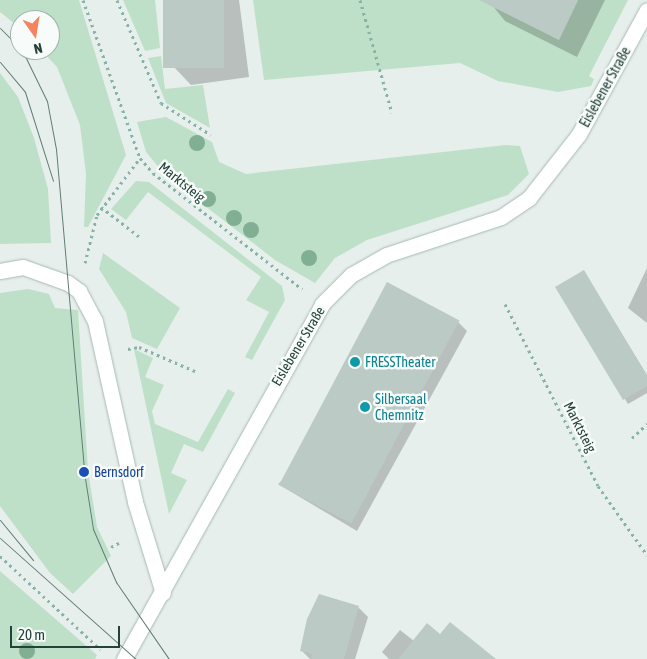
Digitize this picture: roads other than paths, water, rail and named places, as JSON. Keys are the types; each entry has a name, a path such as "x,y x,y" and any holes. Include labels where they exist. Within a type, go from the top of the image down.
{"street":[{"name":"Eislebener Straße","path":"124,659 163,593 322,304 351,275 386,255 501,217 529,198 579,134 647,10"},
{"path":"0,271 23,267 52,275 78,291 95,321 104,352 135,502 163,593"}],"tram line":[{"path":"0,28 10,38"},
{"path":"27,60 47,101 56,149 84,472 93,529 116,582 169,659"},
{"path":"0,62 25,92 53,181"},
{"path":"0,520 33,560"},
{"path":"0,538 136,659"}],"place":[{"name":"FRESSTheater","path":"355,362"},
{"name":"Silbersaal Chemnitz","path":"365,407"},
{"name":"Bernsdorf","path":"84,472"}]}
